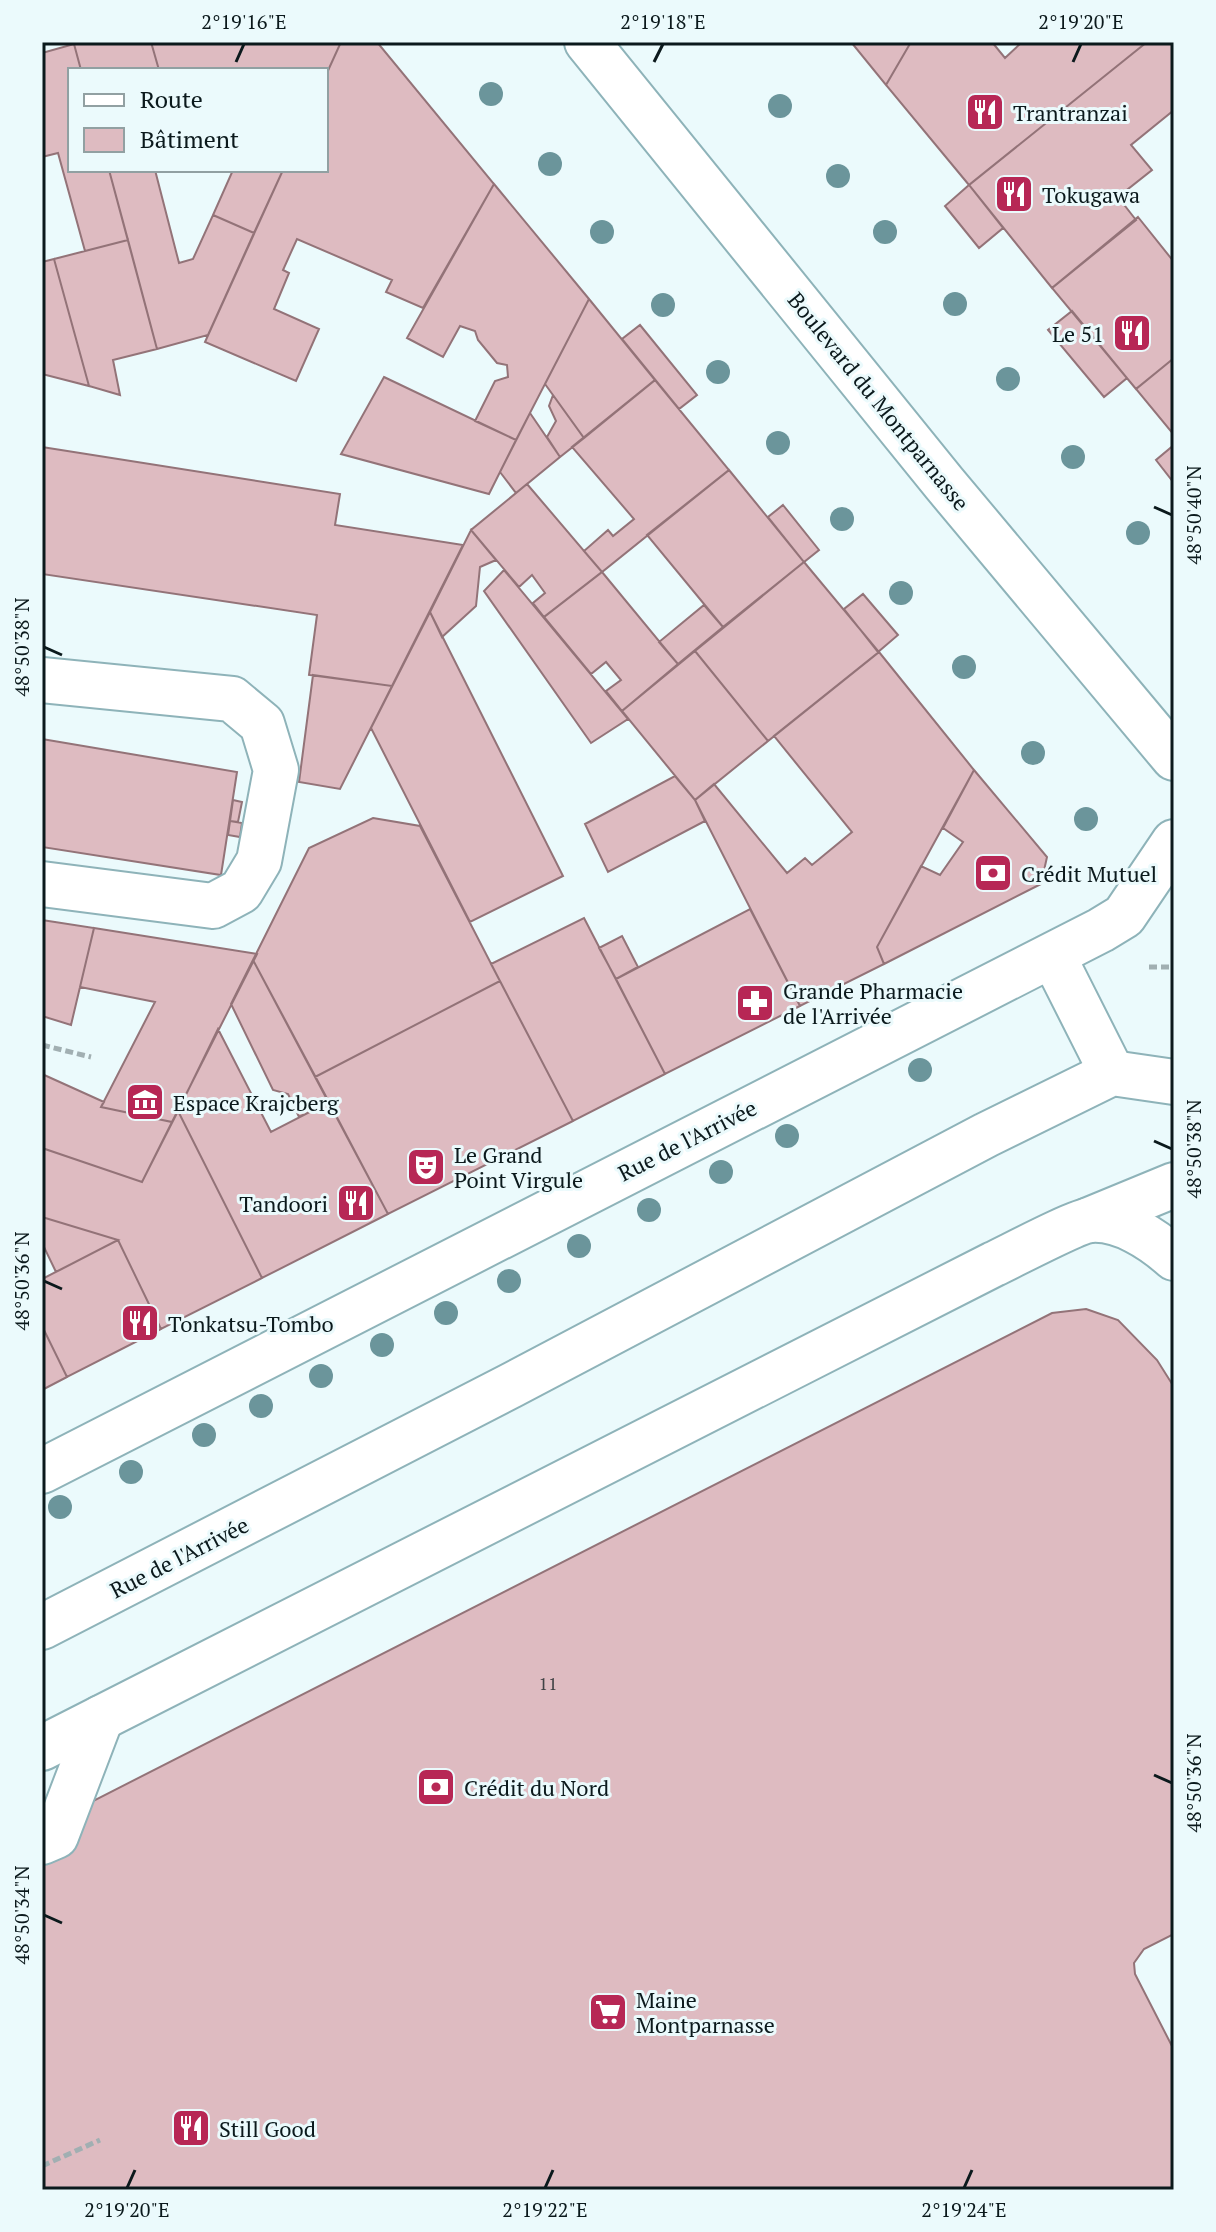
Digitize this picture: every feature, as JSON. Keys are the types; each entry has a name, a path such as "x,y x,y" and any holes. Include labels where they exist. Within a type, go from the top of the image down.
{"main road":[{"name":"Boulevard du Montparnasse","path":"587,42 944,483 1174,758"},
{"path":"42,680 232,699 262,724 276,770 259,861 241,891 213,906 42,884"},
{"name":"Rue de l'Arrivée","path":"42,1471 933,1014 1053,956 1124,916 1174,842"},
{"path":"1053,956 1112,1073 1174,1082"},
{"name":"Rue de l'Arrivée","path":"42,1627 512,1385 972,1142 1112,1073"},
{"path":"42,1748 966,1278 1089,1220 1174,1185"},
{"path":"1089,1220 1130,1227 1160,1245 1174,1258"},
{"path":"42,1842 56,1836 101,1718"}],"path":[{"path":"1148,967 1174,967"},
{"path":"42,1045 91,1057"},
{"path":"42,2166 100,2140"}],"building":[{"path":"151,42 158,68 80,68 74,44"},
{"path":"151,42 341,42 328,71 328,68 158,68"},
{"path":"341,42 377,42 494,184 423,308 386,292 392,280 297,239 283,270 289,273 274,309 319,329 296,381 205,342 282,172 328,172 328,71"},
{"path":"851,42 911,42 886,85"},
{"name":"Trantranzai","path":"911,42 992,42 1005,58 1022,42 1147,42 969,185 886,85"},
{"path":"1147,42 1174,42 1174,110 1131,145 1152,170 1118,197 1136,220 1052,288 969,185"},
{"path":"74,44 80,68 68,68 68,172 110,172 128,240 85,251 58,153 42,157 42,53"},
{"path":"110,172 156,172 179,263 193,259 213,215 254,233 208,335 157,349"},
{"path":"232,172 282,172 254,233 213,215"},
{"path":"494,184 589,299 516,440 475,421 495,381 508,377 507,365 497,363 478,340 475,331 460,326 443,357 407,338"},
{"path":"969,185 1003,228 979,248 945,206"},
{"path":"1138,217 1174,262 1174,358 1136,389 1052,288"},
{"path":"128,240 157,349 113,360 120,395 89,386 54,259"},
{"path":"54,259 89,386 42,374 42,262"},
{"path":"589,299 655,380 584,438 545,384"},
{"path":"1072,311 1127,378 1104,397 1048,330"},
{"path":"640,325 697,395 679,409 622,339"},
{"path":"1174,358 1174,435 1136,389"},
{"path":"384,377 516,440 489,494 341,454"},
{"path":"655,380 729,470 602,572 584,551 608,530 613,536 634,519 572,447"},
{"path":"553,395 584,438 560,457 547,437 556,421 549,406"},
{"path":"530,413 560,457 516,493 500,472"},
{"path":"1174,445 1174,483 1156,460"},
{"path":"42,447 340,494 335,525 463,545 392,686 309,675 317,615 42,574"},
{"path":"729,470 804,562 723,627 647,535"},
{"path":"527,484 602,572 544,617 533,603 545,593 532,575 519,587 471,530"},
{"path":"783,505 819,550 804,562 768,517"},
{"path":"471,530 496,560 480,567 476,606 442,637 430,612"},
{"path":"804,562 879,652 768,741 695,651"},
{"path":"504,570 628,719 591,743 484,591"},
{"path":"602,572 678,664 622,711 606,691 621,680 606,662 591,674 544,617"},
{"path":"863,594 898,635 878,652 844,609"},
{"path":"704,605 723,627 678,664 659,642"},
{"path":"430,612 563,876 470,922 371,728"},
{"path":"695,651 768,741 695,800 622,711"},
{"path":"879,652 974,770 877,947 884,964 800,1006 695,800 714,784 787,873 805,858 812,865 852,832 774,736"},
{"path":"313,675 392,686 340,789 299,782"},
{"path":"42,739 237,772 221,875 42,847"},
{"path":"974,770 1047,857 1041,884 884,964 877,947 921,866 940,875 963,842 943,828"},
{"path":"675,776 695,800 705,821 608,872 585,824"},
{"path":"233,800 242,802 238,822 230,821"},
{"path":"373,818 420,826 500,981 315,1077 253,960 309,848"},
{"path":"230,821 242,823 240,837 228,835"},
{"path":"750,909 800,1006 665,1074 616,979"},
{"path":"584,918 665,1074 573,1121 491,964"},
{"path":"42,920 94,928 71,1025 42,1016"},
{"path":"94,928 257,954 172,1122 101,1107 155,1002 80,987"},
{"path":"622,936 638,967 616,979 599,948"},
{"path":"253,960 329,1102 299,1117 288,1094 273,1090 231,1004"},
{"path":"500,981 573,1121 388,1214 315,1077"},
{"path":"218,1029 271,1132 329,1102 388,1214 262,1278 178,1111"},
{"path":"42,1074 104,1102 101,1107 172,1122 142,1182 42,1148"},
{"path":"178,1111 262,1278 161,1329 118,1240 42,1217 42,1148 142,1182"},
{"path":"42,1217 118,1240 56,1272 42,1248"},
{"path":"118,1240 161,1329 67,1377 42,1326 42,1279"},
{"path":"1086,1309 1118,1320 1157,1360 1174,1387 1174,1934 1144,1949 1134,1963 1135,1974 1174,2050 1174,2190 42,2190 42,1827 1052,1313"},
{"path":"42,1326 67,1377 42,1390"}],"place":[{"name":"Trantranzai","path":"985,112"},
{"name":"Tokugawa","path":"1014,194"},
{"name":"Le 51","path":"1132,333"},
{"name":"Crédit Mutuel","path":"993,873"},
{"name":"Grande Pharmacie de l'Arrivée","path":"755,1003"},
{"name":"Espace Krajcberg","path":"145,1102"},
{"name":"Le Grand Point Virgule","path":"426,1167"},
{"name":"Tandoori","path":"356,1203"},
{"name":"Tonkatsu-Tombo","path":"140,1323"},
{"name":"Crédit du Nord","path":"436,1787"},
{"name":"Maine Montparnasse","path":"608,2012"},
{"name":"Still Good","path":"191,2128"}]}
